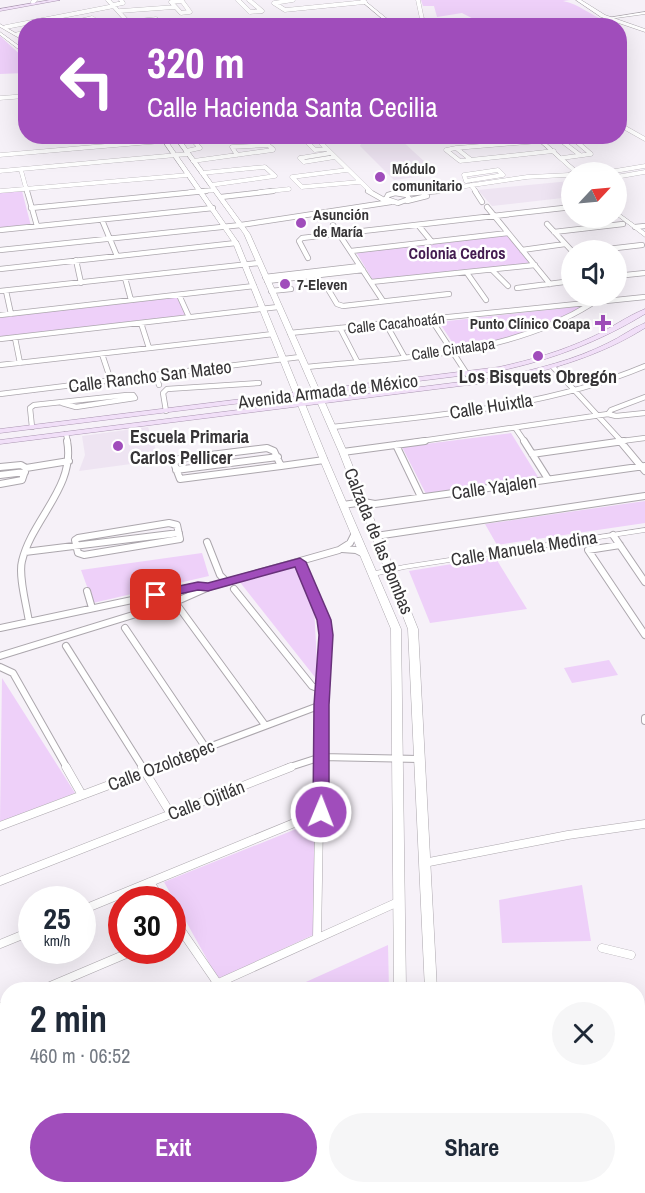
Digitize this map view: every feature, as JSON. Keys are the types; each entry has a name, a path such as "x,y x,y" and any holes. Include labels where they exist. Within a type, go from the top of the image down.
{"main road":[{"path":"0,9 42,0"},
{"path":"0,9 58,0"},
{"path":"578,0 609,18"},
{"path":"627,24 645,31"},
{"path":"3,26 18,34"},
{"path":"0,33 12,31"},
{"path":"0,33 18,48"},
{"name":"Calzada de las Bombas","path":"165,144 236,243 301,405 396,628 400,982"},
{"name":"Calzada de las Bombas","path":"181,144 240,224 343,452 405,604 415,642 431,982"},
{"name":"Avenida Armada de México","path":"0,431 467,374 519,365 560,353 615,330 645,310"},
{"name":"Avenida Armada de México","path":"0,442 480,382 553,367 609,346 645,325"},
{"path":"388,607 405,604"}],"street":[{"path":"108,0 125,18"},
{"path":"45,18 123,3 121,0"},
{"path":"238,0 250,12 262,11 249,0"},
{"path":"304,8 293,0 274,3 283,10 304,8 363,1 384,18"},
{"path":"418,0 422,18"},
{"path":"120,11 175,7 181,13 190,12 181,1 171,2 175,7"},
{"path":"284,1 294,9"},
{"path":"609,18 645,14"},
{"path":"135,18 154,16 156,18"},
{"path":"3,26 18,23"},
{"path":"0,98 18,97"},
{"path":"627,130 645,139"},
{"path":"0,155 116,144"},
{"path":"0,171 173,156 200,147 197,144"},
{"path":"309,144 315,150 327,149"},
{"path":"322,144 368,191 387,200"},
{"path":"497,144 446,150 457,161 527,156 554,151"},
{"path":"544,144 565,162"},
{"path":"565,144 579,155"},
{"path":"562,158 591,153 580,144"},
{"path":"243,146 251,155"},
{"path":"194,161 251,155 274,148 243,146 231,148 237,155"},
{"path":"468,146 482,158"},
{"path":"79,148 82,164"},
{"path":"456,148 470,159"},
{"path":"331,153 299,158 304,162 335,157"},
{"path":"32,208 200,192 213,187 275,177 265,166 202,173"},
{"path":"627,169 645,166"},
{"path":"21,170 37,226"},
{"path":"347,170 293,176 302,187 359,182"},
{"path":"466,180 503,174 498,170 464,175 466,180 482,202"},
{"path":"627,175 645,172"},
{"path":"0,191 188,175"},
{"path":"368,191 402,194 450,191 561,176"},
{"path":"221,197 289,189"},
{"path":"240,224 387,200 407,201 450,191"},
{"path":"387,200 387,196 392,194"},
{"path":"402,194 409,197 407,201"},
{"path":"0,250 226,226 323,213 387,200"},
{"path":"487,207 550,284"},
{"path":"0,230 213,208"},
{"path":"308,258 300,239 561,208"},
{"path":"323,213 383,301"},
{"path":"102,220 117,256"},
{"path":"627,221 645,235"},
{"path":"547,224 561,240"},
{"path":"418,225 432,242"},
{"path":"635,227 645,225"},
{"path":"554,232 588,228"},
{"path":"351,251 508,233"},
{"path":"0,261 1,269 236,243"},
{"path":"521,248 561,243"},
{"path":"627,247 642,245"},
{"path":"76,260 81,283"},
{"path":"11,314 3,291 259,263"},
{"path":"371,282 535,265"},
{"path":"266,279 361,268"},
{"path":"492,270 508,286"},
{"path":"467,273 486,300"},
{"path":"627,275 645,273"},
{"path":"125,278 131,300"},
{"path":"517,288 561,282"},
{"path":"0,315 254,286"},
{"path":"271,291 291,289"},
{"path":"328,289 340,306 449,294"},
{"path":"179,295 189,317"},
{"name":"Calle Cacahoatán","path":"627,299 645,297"},
{"name":"Calle Cacahoatán","path":"290,333 562,306"},
{"name":"Calle Cintalapa","path":"305,367 451,351 501,343 546,329 588,306"},
{"path":"0,339 278,307"},
{"path":"431,319 467,374"},
{"path":"141,323 149,348"},
{"path":"386,324 404,356"},
{"path":"340,328 357,361"},
{"path":"0,365 273,334"},
{"path":"15,338 20,363"},
{"path":"102,354 111,381"},
{"name":"Calle Rancho San Mateo","path":"0,394 300,357"},
{"name":"Calle Huixtla","path":"332,427 482,409 576,391 645,366"},
{"path":"553,367 599,415 644,468"},
{"path":"156,376 159,385"},
{"path":"166,411 164,391 259,383"},
{"path":"25,391 28,400"},
{"path":"32,427 31,406 127,395 134,395 135,398 76,407 62,403"},
{"path":"608,414 611,410 645,398"},
{"path":"343,452 516,429 599,415 645,413"},
{"path":"516,429 548,479"},
{"path":"29,622 21,571 25,552 65,477 69,461 66,434"},
{"path":"532,454 645,438"},
{"path":"396,445 421,497"},
{"path":"281,466 274,451 267,448 175,460 180,478 281,466 324,460"},
{"path":"176,470 278,457"},
{"path":"0,475 24,468 69,461"},
{"path":"0,467 24,468"},
{"path":"0,484 22,480 24,468"},
{"name":"Calle Yajalen","path":"343,505 364,502 375,504 548,479 644,468"},
{"path":"376,536 645,496"},
{"path":"25,552 75,547 179,533 177,525 169,523 78,538 75,547"},
{"name":"Calle Manuela Medina","path":"374,574 392,572 404,567 645,530"},
{"path":"339,550 350,543 355,532"},
{"path":"613,535 645,582"},
{"path":"207,542 220,576 227,582"},
{"path":"620,545 588,550 644,635"},
{"path":"0,628 198,586 208,587 339,550 352,549 364,554"},
{"path":"300,562 324,620 326,635 321,705 321,812 317,938"},
{"path":"0,656 175,602 202,592 208,587"},
{"path":"234,589 312,686 322,690"},
{"path":"87,591 93,608"},
{"path":"175,602 265,725"},
{"path":"125,627 206,748"},
{"path":"66,646 171,814"},
{"path":"0,667 13,674 82,795"},
{"name":"Calle Ozolotepec","path":"0,826 321,705"},
{"name":"Calle Ojitlán","path":"0,881 321,757 419,759"},
{"path":"96,904 321,812"},
{"path":"424,863 568,835 645,824"},
{"path":"150,882 152,886"},
{"path":"222,982 398,902"},
{"path":"0,944 18,937"},
{"path":"186,938 217,982"},
{"path":"602,948 631,954"},
{"path":"60,982 108,962"}],"shaded area":[{"path":"421,0 570,0 563,1 599,18 472,18 462,13 437,17 434,6 423,6"},
{"path":"0,36 18,53 18,73 0,74"},
{"path":"361,144 406,144 438,174 394,180 360,146"},
{"path":"561,182 561,198 492,206 478,190"},
{"path":"22,191 31,226 0,229 0,193"},
{"path":"507,234 534,264 374,282 356,252"},
{"path":"182,297 190,317 0,338 0,316"},
{"path":"583,306 574,314 499,342 456,348 439,322"},
{"name":"Escuela Primaria Carlos Pellicer","path":"148,427 157,453 144,455 146,462 79,471 85,455 82,436"},
{"path":"511,433 540,480 426,494 402,447"},
{"path":"645,501 645,523 497,545 485,524"},
{"path":"202,553 209,576 93,603 81,570"},
{"path":"495,557 527,609 430,623 409,571"},
{"path":"297,565 314,607 318,681 239,581"},
{"path":"609,660 618,675 572,683 564,668"},
{"path":"2,678 75,793 0,822"},
{"path":"316,821 313,935 218,979 186,922 186,886 166,886 164,882"},
{"path":"582,885 591,941 502,943 499,900"},
{"path":"388,945 389,982 306,982"}],"place":[{"name":"Módulo comunitario","path":"380,177"},
{"name":"Asunción de María","path":"301,223"},
{"name":"7-Eleven","path":"285,284"},
{"name":"Punto Clínico Coapa","path":"603,323"},
{"name":"Los Bisquets Obregón","path":"538,356"},
{"name":"Escuela Primaria Carlos Pellicer","path":"118,446"}],"district":[{"name":"Colonia Cedros","path":"457,253"}],"route":[{"path":"156,595 198,586 208,587 300,562 319,605 326,635 321,705 321,812"}]}
